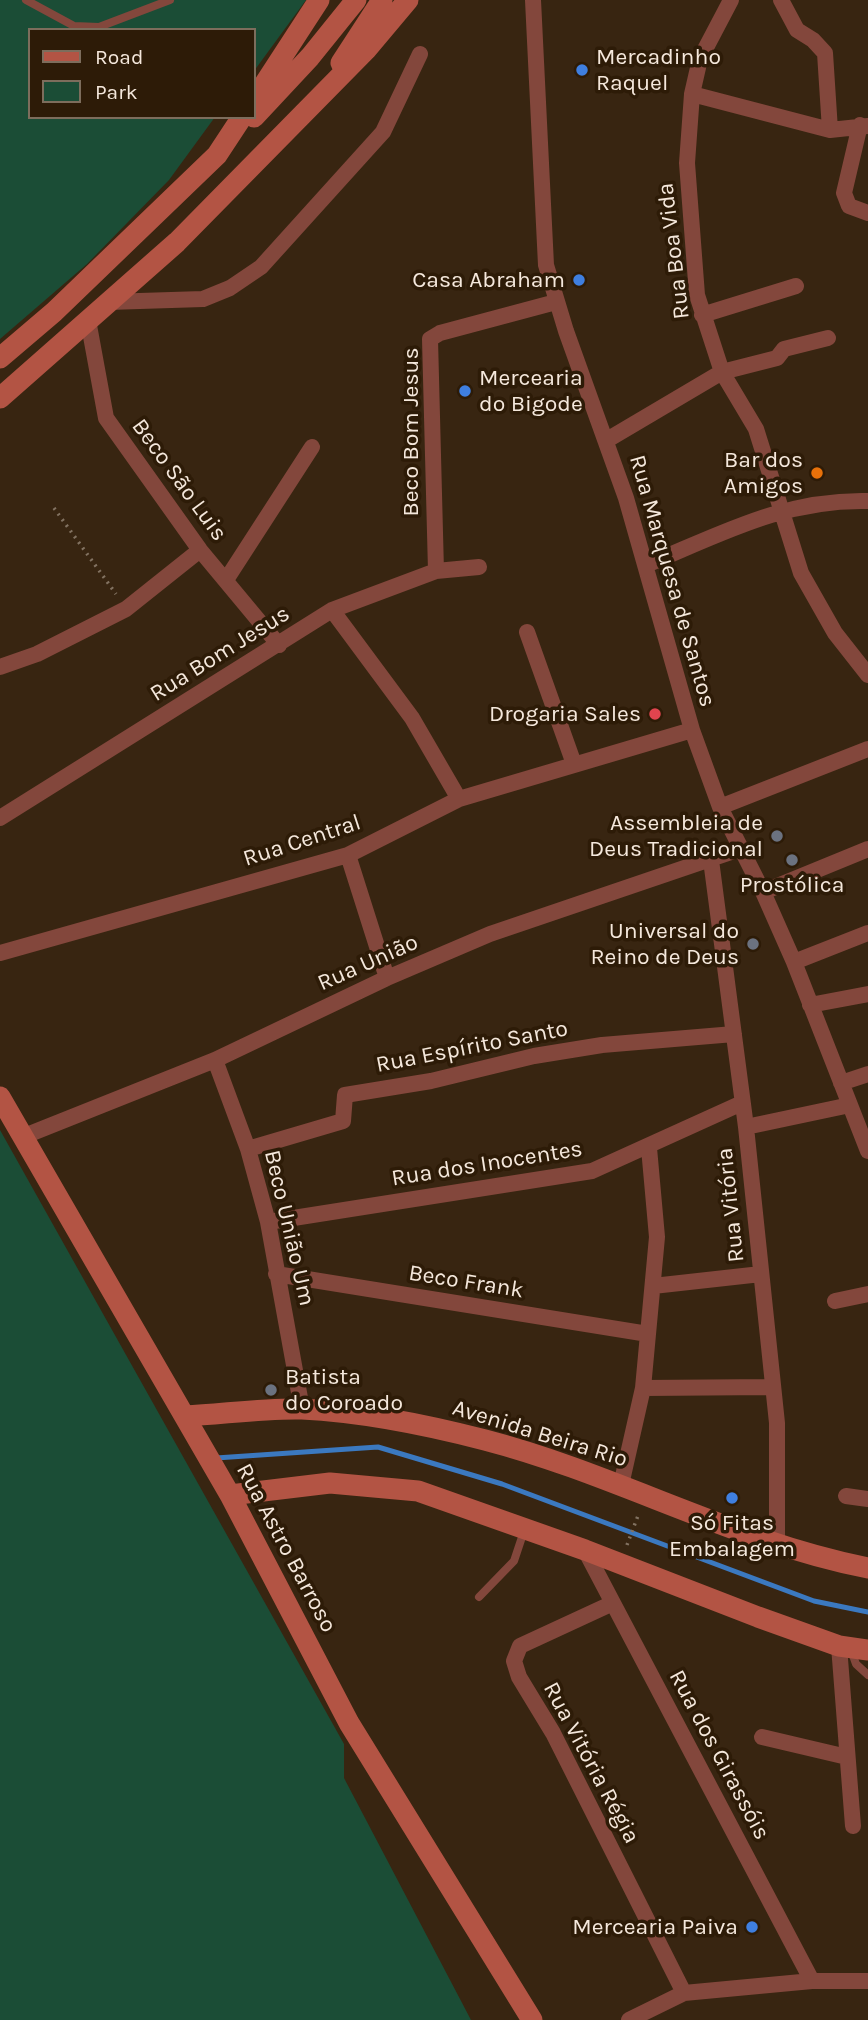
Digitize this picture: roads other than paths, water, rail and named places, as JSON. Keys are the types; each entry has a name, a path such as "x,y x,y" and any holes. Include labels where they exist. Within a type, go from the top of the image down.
{"street":[{"path":"256,97 319,0"},
{"path":"256,114 310,57 356,0"},
{"path":"327,86 382,0"},
{"path":"0,398 177,242 327,86 366,50 408,0"},
{"name":"Rua Marquesa de Santos","path":"533,0 546,265 556,302 607,440 646,565 692,730 720,807 764,892 868,1151"},
{"name":"Rua Boa Vida","path":"731,0 700,60 692,94 687,163 697,295 722,372 756,429 801,573 835,633 868,675"},
{"path":"781,0 797,30 813,40 825,53 830,130"},
{"path":"108,302 203,299 230,288 261,267 383,132 420,54"},
{"path":"692,94 830,130 864,126 844,194 849,206 868,213"},
{"path":"217,155 241,119"},
{"path":"0,358 54,312 251,119"},
{"path":"702,315 796,286"},
{"name":"Beco Bom Jesus","path":"436,570 430,340 440,333 556,302"},
{"name":"Beco São Luis","path":"88,320 106,418 200,550 279,645"},
{"path":"607,440 722,372 778,358 784,349 828,338"},
{"path":"226,580 312,447"},
{"path":"646,565 781,510 823,501 868,501"},
{"path":"0,667 37,654 126,609 200,550"},
{"name":"Rua Bom Jesus","path":"0,818 332,610 436,570 479,567"},
{"path":"332,610 412,718 459,799"},
{"path":"527,632 574,764"},
{"name":"Rua Central","path":"0,954 348,855 459,799 692,730"},
{"path":"720,807 868,748"},
{"name":"Rua União","path":"22,1137 215,1060 387,978 491,934 740,849"},
{"path":"764,892 868,849"},
{"path":"348,855 387,978"},
{"name":"Rua Vitória","path":"711,860 746,1127 773,1387 778,1458 777,1546"},
{"path":"794,962 868,933"},
{"path":"810,1005 868,994"},
{"name":"Rua Espírito Santo","path":"248,1149 343,1121 345,1095 431,1081 534,1056 589,1047 734,1034"},
{"name":"Beco União Um","path":"215,1060 248,1149 268,1222 302,1409"},
{"path":"841,1083 868,1074"},
{"name":"Rua Astro Barroso","path":"0,1097 230,1495 349,1723 531,2020"},
{"name":"Rua dos Inocentes","path":"268,1222 579,1173 649,1147 742,1103"},
{"path":"746,1127 850,1105"},
{"path":"621,1485 643,1388 653,1286 657,1212 649,1147"},
{"name":"Beco Frank","path":"276,1274 648,1335"},
{"path":"653,1286 761,1274"},
{"path":"835,1301 868,1294"},
{"path":"643,1388 773,1387"},
{"name":"Avenida Beira Rio","path":"185,1416 302,1409 414,1423 488,1441 621,1485 777,1546 868,1568"},
{"path":"230,1495 330,1483 418,1491 586,1550 758,1618 852,1648 847,1757 853,1826"},
{"path":"846,1496 868,1499"},
{"name":"Rua dos Girassóis","path":"586,1550 812,1981"},
{"name":"Rua Vitória Régia","path":"613,1603 520,1646 514,1661 519,1676 553,1734 684,1993"},
{"path":"762,1737 847,1757"},
{"path":"629,2020 654,2014 684,1993 812,1981 868,1981"}],"lane":[{"path":"26,0 74,26 99,27 170,0"},
{"path":"479,1597 514,1561 525,1528"},
{"path":"852,1648 856,1664 868,1675"}],"waterway":[{"path":"216,1458 378,1447 502,1484 814,1601 868,1612"}],"place":[{"name":"Mercadinho Raquel","path":"582,70"},
{"name":"Casa Abraham","path":"579,280"},
{"name":"Mercearia do Bigode","path":"465,391"},
{"name":"Bar dos Amigos","path":"817,473"},
{"name":"Drogaria Sales","path":"655,714"},
{"name":"Assembleia de Deus Tradicional","path":"777,836"},
{"name":"Prostólica","path":"792,860"},
{"name":"Universal do Reino de Deus","path":"753,944"},
{"name":"Batista do Coroado","path":"271,1390"},
{"name":"Só Fitas Embalagem","path":"732,1498"},
{"name":"Mercearia Paiva","path":"752,1927"}]}
